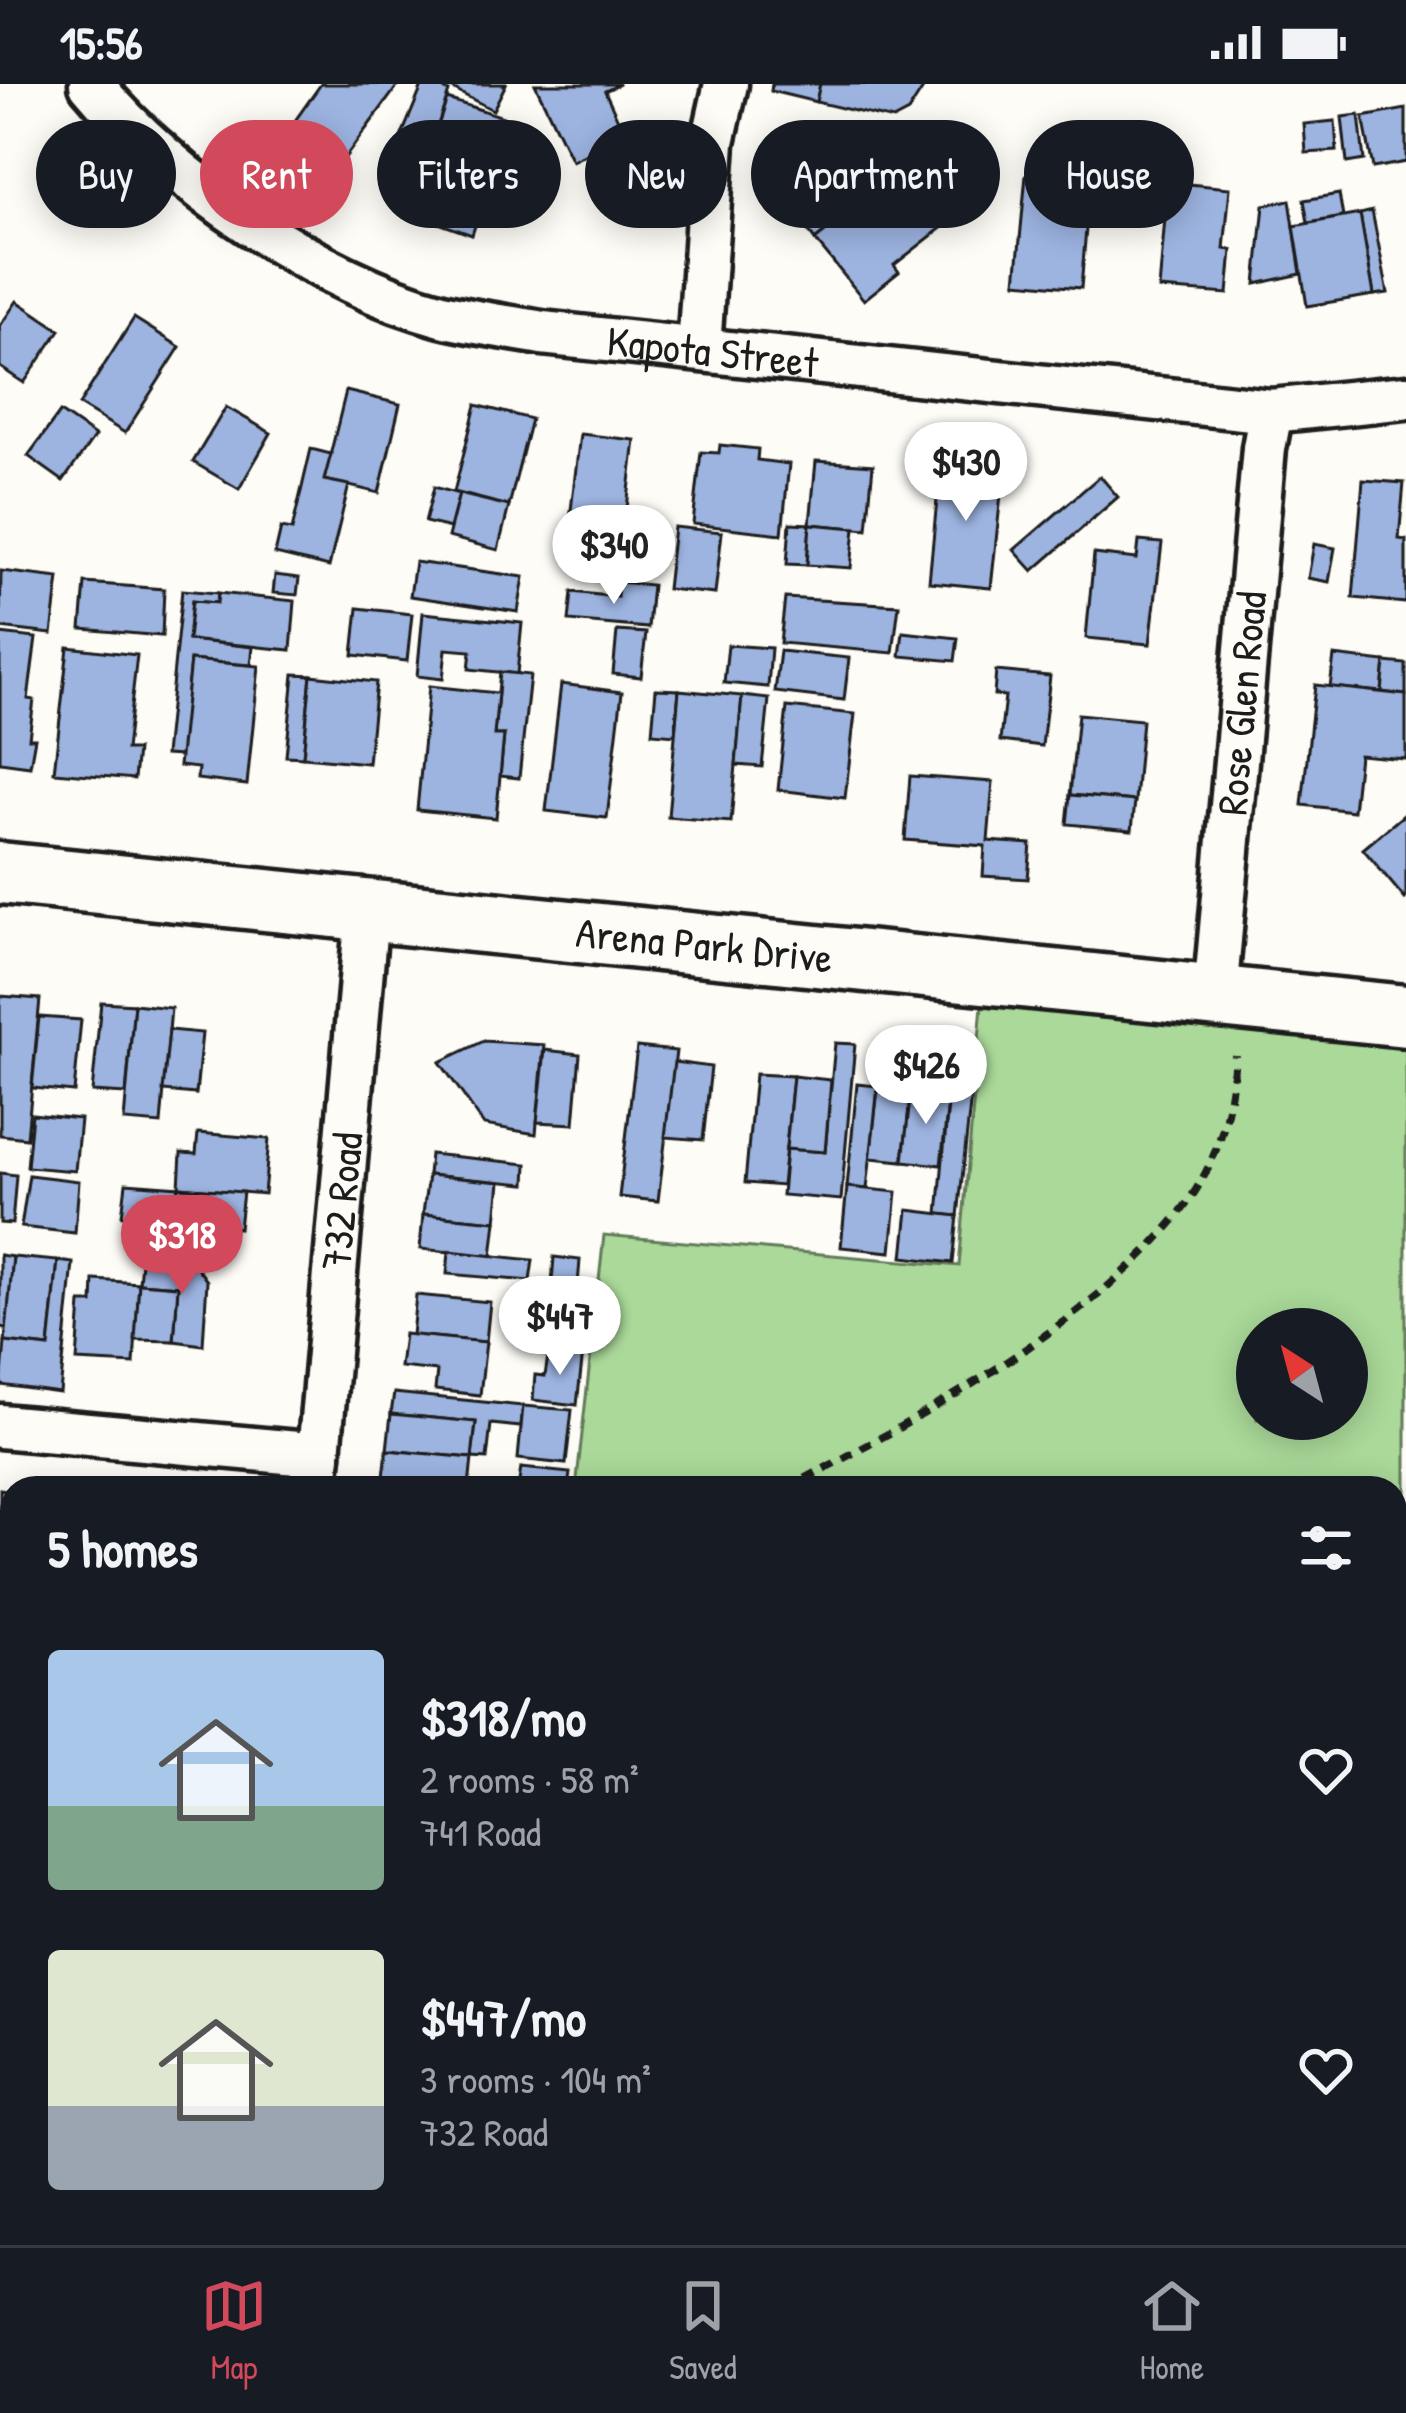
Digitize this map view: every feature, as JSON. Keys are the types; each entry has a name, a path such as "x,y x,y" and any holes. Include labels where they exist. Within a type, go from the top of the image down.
{"street":[{"name":"Kapota Street","path":"92,84 124,124 211,196 290,250 440,314 542,333 1271,411 1406,397"},
{"path":"699,349 713,142 726,84"},
{"name":"Rose Glen Road","path":"1228,997 1264,448 1271,411"},
{"name":"Arena Park Drive","path":"0,873 1406,1016"},
{"name":"732 Road","path":"318,1471 368,913"},
{"path":"0,1426 318,1471"}],"path":[{"path":"811,1476 876,1443 964,1388 1090,1302 1147,1248 1195,1190 1216,1150 1231,1099 1228,997"}],"green space":[{"path":"985,971 1406,1014 1406,1476 577,1476 604,1235 959,1266"}],"building":[{"path":"321,84 399,84 353,147 353,120 295,120"},
{"path":"423,84 449,92 440,120 408,120"},
{"path":"443,84 506,84 493,110"},
{"path":"535,84 620,84 605,91 618,120 585,120 585,155 572,161 561,138 561,120 552,120"},
{"path":"772,84 820,84 816,102 771,91"},
{"path":"820,84 926,84 908,112 893,120 816,102"},
{"path":"447,99 503,117 502,120 440,120"},
{"path":"1406,109 1406,162 1373,168 1363,117"},
{"path":"1359,115 1364,160 1347,163 1342,117"},
{"path":"1335,121 1337,151 1306,153 1304,124"},
{"path":"1194,185 1230,188 1224,249 1232,250 1228,294 1159,289 1164,228 1194,228"},
{"path":"1339,194 1343,217 1308,223 1304,200"},
{"path":"1024,196 1024,228 1086,228 1081,288 1016,282"},
{"path":"1290,200 1301,274 1256,284 1264,205"},
{"path":"1372,211 1388,293 1374,295 1360,214"},
{"path":"1360,214 1374,295 1307,306 1294,226"},
{"path":"806,228 830,228 815,240"},
{"path":"830,228 941,228 894,265 899,272 864,300 815,240"},
{"path":"17,301 60,330 24,383 0,367 0,326"},
{"path":"134,318 180,347 125,433 79,405"},
{"path":"346,391 400,404 379,493 324,480"},
{"path":"476,405 531,419 509,506 454,492"},
{"path":"226,407 271,433 239,489 193,462"},
{"path":"60,412 95,436 63,481 28,456"},
{"path":"580,434 635,440 625,525 570,519"},
{"path":"720,445 758,449 757,460 789,464 782,534 693,524 701,452 719,453"},
{"path":"311,449 331,454 324,480 349,485 329,567 275,554 281,528 292,530"},
{"path":"941,459 1004,466 991,588 929,582"},
{"path":"816,461 873,465 867,529 810,524"},
{"path":"1100,476 1118,497 1033,571 1014,550"},
{"path":"1363,480 1404,483 1399,539 1406,540 1406,603 1353,598"},
{"path":"434,487 459,494 450,528 425,522"},
{"path":"459,494 509,506 498,550 448,537"},
{"path":"790,523 810,524 807,565 787,564"},
{"path":"810,524 855,528 851,568 807,565"},
{"path":"674,527 722,532 715,594 667,589"},
{"path":"1139,541 1162,543 1150,644 1086,638 1094,554 1137,559"},
{"path":"1314,544 1335,548 1329,582 1308,578"},
{"path":"415,562 524,577 518,612 410,596"},
{"path":"1,571 59,578 52,634 0,628"},
{"path":"275,575 299,578 297,595 273,593"},
{"path":"618,582 652,585 648,628 569,621 572,592 617,597"},
{"path":"85,583 164,589 162,636 81,629"},
{"path":"182,590 218,593 217,603 192,601 188,640 253,647 251,665 190,660 181,756 165,755"},
{"path":"218,593 295,601 291,650 188,640 192,601 217,603"},
{"path":"785,598 899,605 893,653 780,643"},
{"path":"358,608 412,614 407,661 353,655"},
{"path":"423,613 522,623 517,674 469,669 471,651 446,649 443,679 417,676"},
{"path":"617,631 646,633 641,677 613,674"},
{"path":"903,632 958,638 955,661 900,656"},
{"path":"0,634 36,638 28,699 34,700 30,766 0,762"},
{"path":"728,645 771,648 768,687 724,683"},
{"path":"68,647 137,655 126,750 137,750 134,779 54,772"},
{"path":"780,651 849,658 844,700 775,692"},
{"path":"1334,656 1385,662 1382,692 1330,687"},
{"path":"190,660 259,666 247,785 197,779 198,768 179,766"},
{"path":"1385,662 1406,664 1406,695 1382,692"},
{"path":"996,671 1050,676 1042,746 1000,741 1005,696 994,695"},
{"path":"500,672 530,675 519,778 500,776 504,735 494,735"},
{"path":"294,674 311,675 303,757 286,756"},
{"path":"311,675 376,682 368,763 303,757"},
{"path":"561,684 622,692 607,818 546,811"},
{"path":"1315,685 1406,695 1406,759 1359,755 1353,811 1302,805"},
{"path":"429,686 498,693 494,735 504,735 496,818 417,810"},
{"path":"656,689 679,690 675,735 652,733"},
{"path":"679,690 742,696 731,822 668,817"},
{"path":"742,696 769,699 762,767 736,765"},
{"path":"787,707 855,714 845,798 778,790"},
{"path":"1078,714 1142,720 1135,801 1070,795"},
{"path":"910,776 993,782 988,841 1031,844 1028,879 983,876 985,846 905,840"},
{"path":"1070,795 1135,801 1132,830 1067,824"},
{"path":"1406,813 1406,898 1405,899 1363,849"},
{"path":"0,996 40,999 27,1138 0,1135"},
{"path":"101,1002 134,1004 126,1094 92,1092"},
{"path":"134,1004 171,1008 161,1124 124,1121"},
{"path":"39,1017 81,1020 74,1092 32,1088"},
{"path":"169,1030 202,1033 196,1094 163,1091"},
{"path":"484,1041 544,1045 536,1134 484,1125 440,1062"},
{"path":"835,1043 855,1044 841,1200 782,1195 786,1149 825,1152"},
{"path":"637,1047 676,1051 658,1201 619,1197"},
{"path":"545,1050 580,1054 574,1124 537,1122"},
{"path":"674,1062 711,1067 703,1140 665,1137"},
{"path":"880,1072 913,1075 903,1161 870,1158"},
{"path":"755,1074 793,1076 782,1186 745,1183"},
{"path":"793,1076 831,1080 825,1152 786,1149"},
{"path":"857,1084 878,1086 867,1189 847,1187"},
{"path":"911,1090 949,1093 941,1165 903,1161"},
{"path":"949,1093 971,1095 958,1216 938,1214"},
{"path":"32,1114 80,1119 75,1171 27,1167"},
{"path":"198,1133 269,1139 264,1194 179,1187 181,1153 196,1154"},
{"path":"430,1154 527,1164 526,1184 428,1175"},
{"path":"0,1173 16,1175 12,1224 0,1223"},
{"path":"29,1175 79,1181 75,1233 21,1227"},
{"path":"428,1175 500,1182 496,1221 423,1214"},
{"path":"126,1183 179,1187 176,1221 122,1216"},
{"path":"179,1187 243,1192 239,1228 176,1221"},
{"path":"847,1187 897,1192 891,1252 841,1247"},
{"path":"908,1210 958,1216 953,1263 903,1257"},
{"path":"423,1214 496,1221 492,1256 420,1249"},
{"path":"449,1251 533,1260 530,1281 447,1274"},
{"path":"0,1255 13,1257 7,1328 0,1327"},
{"path":"13,1257 58,1261 49,1347 5,1342"},
{"path":"554,1257 580,1260 578,1285 552,1283"},
{"path":"58,1261 73,1263 60,1393 1,1385 5,1342 49,1347"},
{"path":"141,1262 196,1266 207,1281 203,1345 174,1341 178,1286 139,1283"},
{"path":"94,1280 139,1283 134,1364 77,1361 81,1303 93,1303"},
{"path":"139,1283 178,1286 174,1341 135,1340"},
{"path":"416,1295 490,1302 486,1342 412,1335"},
{"path":"404,1334 486,1342 480,1395 435,1390 437,1371 400,1367"},
{"path":"549,1349 583,1352 577,1405 533,1400 535,1375 545,1376"},
{"path":"394,1393 523,1406 521,1427 491,1424 487,1459 472,1458 476,1422 391,1414"},
{"path":"523,1406 572,1410 566,1464 518,1459"},
{"path":"391,1414 476,1422 472,1458 387,1450"},
{"path":"387,1450 472,1458 470,1476 384,1476"},
{"path":"521,1468 570,1473 570,1476 520,1476"}]}
